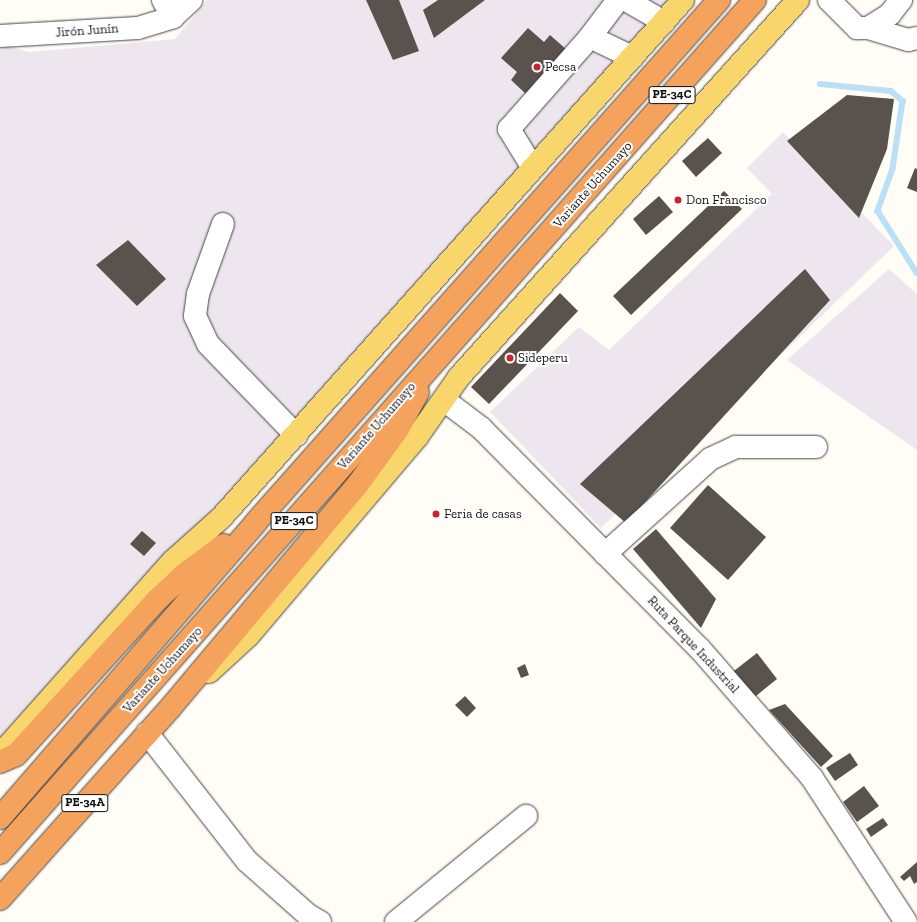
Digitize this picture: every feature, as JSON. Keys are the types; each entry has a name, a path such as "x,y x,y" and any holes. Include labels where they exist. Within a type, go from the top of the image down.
{"highway":[{"name":"Variante Uchumayo","path":"0,818 256,522 719,0"},
{"name":"Variante Uchumayo","path":"0,854 438,356 590,189 755,0"},
{"path":"171,707 358,484 398,430 438,356"},
{"path":"0,762 16,755 186,573 256,522"},
{"name":"PE-34A","path":"0,899 171,707"}],"main road":[{"path":"0,762 7,747 173,561 221,518 683,0"},
{"name":"PE-34A","path":"171,707 249,635 417,437 459,377 583,238 736,71 798,0"}],"street":[{"path":"168,9 191,0"},
{"path":"533,168 509,129 590,38 618,0"},
{"path":"626,0 664,22"},
{"path":"829,0 857,28 868,28 908,40 917,38"},
{"path":"868,28 890,14 901,0"},
{"name":"Jirón Junín","path":"0,36 138,28 168,9"},
{"path":"590,38 632,57"},
{"path":"223,224 198,294 195,316 208,344 296,435"},
{"name":"Ruta Parque Industrial","path":"444,400 481,428 700,649 812,778 906,922"},
{"path":"605,554 710,459 736,447 816,447"},
{"path":"147,733 247,861 308,915 320,922"},
{"path":"396,922 526,816"}],"shaded area":[{"path":"207,0 670,0 248,475 0,743 0,44 29,52 175,39"},
{"path":"783,132 894,246 601,528 490,412 579,327 609,350 772,194 747,168"},
{"path":"889,269 917,294 917,450 787,360"}],"building":[{"path":"366,0 399,0 419,51 393,60"},
{"path":"438,0 485,0 434,38 423,10"},
{"path":"528,28 544,42 550,35 567,50 527,95 511,80 517,72 501,58"},
{"path":"847,95 894,99 887,149 859,218 787,141"},
{"path":"708,138 722,153 696,177 682,161"},
{"path":"915,168 917,169 917,192 907,188"},
{"path":"724,191 742,209 631,315 613,296"},
{"path":"659,196 673,212 646,235 633,219"},
{"path":"128,240 166,279 137,306 96,265"},
{"path":"805,269 830,300 626,523 580,484"},
{"path":"560,293 578,311 489,404 471,387"},
{"path":"708,485 766,537 728,580 670,528"},
{"path":"656,529 716,599 701,628 633,549"},
{"path":"142,531 156,543 144,556 130,544"},
{"path":"757,653 777,679 751,700 730,674"},
{"path":"525,664 529,675 521,678 517,668"},
{"path":"465,696 476,708 467,717 455,705"},
{"path":"785,704 833,756 821,767 769,710"},
{"path":"850,753 858,765 835,781 826,768"},
{"path":"864,786 879,806 857,822 843,802"},
{"path":"883,818 888,825 871,837 866,829"},
{"path":"917,862 917,882 914,884 910,876 904,881 900,877"}],"waterway":[{"path":"820,84 891,91 903,101 893,169 878,211 917,273"}],"place":[{"name":"Pecsa","path":"537,67"},
{"name":"Don Francisco","path":"678,200"},
{"name":"Sideperu","path":"510,358"},
{"name":"Feria de casas","path":"436,514"}]}
